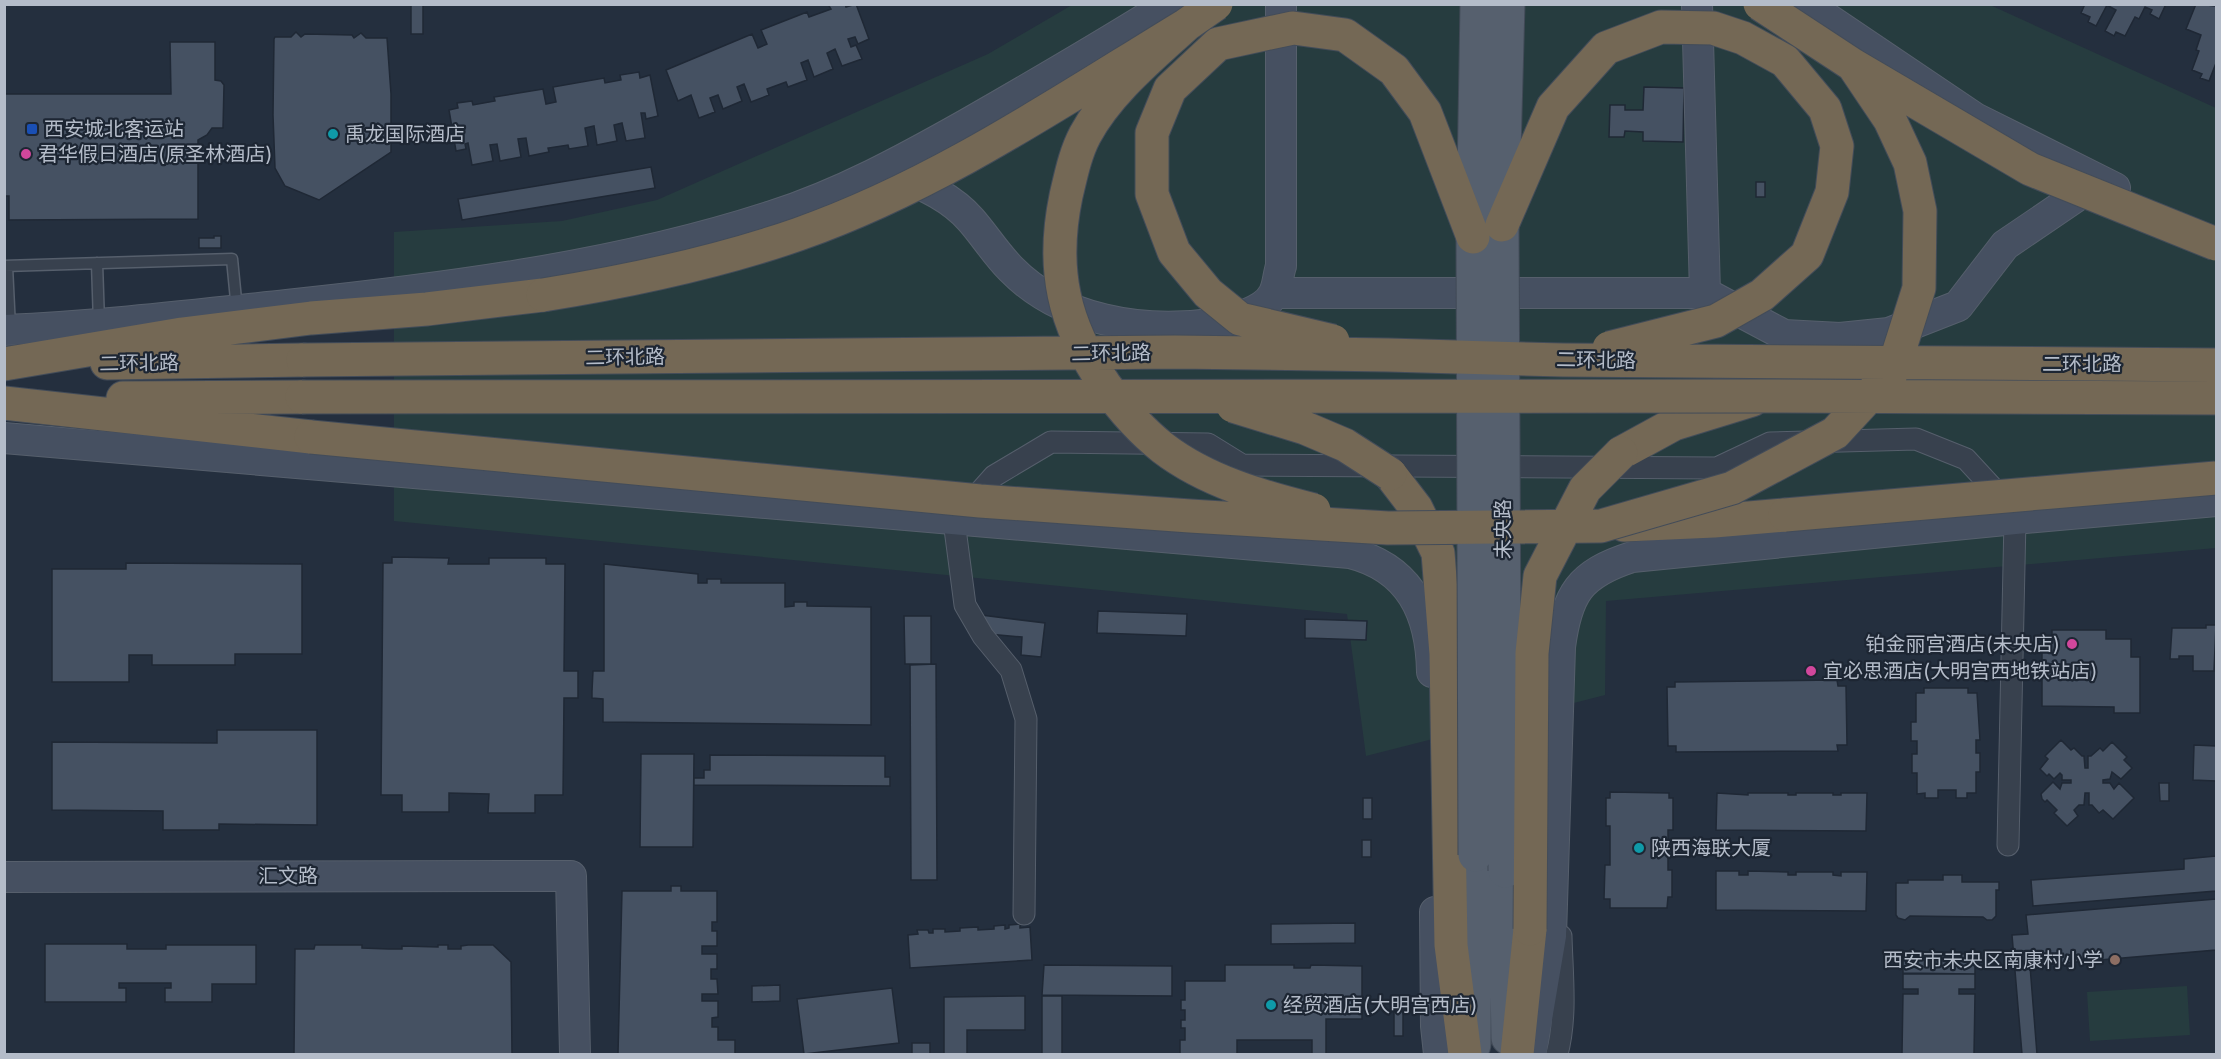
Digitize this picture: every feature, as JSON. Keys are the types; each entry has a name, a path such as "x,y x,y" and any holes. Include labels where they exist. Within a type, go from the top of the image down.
{"highway":[{"path":"4,364 182,334 311,318 427,309 543,295 659,274 800,234 923,180 982,149 1178,15 1216,4"},
{"path":"1760,4 1853,65 2030,169 2217,244"},
{"path":"1178,15 1152,56 1106,105 1085,134 1074,160 1060,225 1060,253 1061,279 1068,314 1077,339 1093,368 1136,426 1164,449 1200,471 1234,486 1285,502 1388,528"},
{"path":"1487,231 1552,107 1606,48 1661,27 1713,28 1743,38 1785,61 1825,109 1836,146 1832,192 1808,255 1762,296 1716,321 1563,360"},
{"path":"1388,355 1240,319 1208,293 1174,252 1152,194 1152,133 1170,89 1218,44 1293,28 1345,35 1394,70 1425,112 1487,231"},
{"path":"1602,526 1732,488 1835,434 1893,370 1919,288 1920,211 1910,164 1890,120 1853,65"},
{"name":"二环北路","path":"4,364 1175,352 1563,360 2217,365"},
{"path":"1517,1054 1530,929 1532,653 1540,576 1585,489 1621,453 1674,424 1764,396"},
{"name":"二环北路","path":"4,401 302,397 2217,398"},
{"path":"1202,397 1305,428 1345,445 1390,474 1416,508 1437,553 1446,654 1451,945 1465,1054"},
{"path":"4,401 311,437 980,501 1388,528 1602,526 1714,521 2217,478"}],"main road":[{"path":"885,169 934,190 970,219 1012,271 1035,290 1057,303 1118,323 1163,327 1221,322 1246,314 1266,303 1274,293 1281,266 1281,4"},
{"name":"未央路","path":"1477,4 1487,231 1508,1054"},
{"name":"未央路","path":"1474,1054 1475,855 1487,231 1508,4"},
{"path":"1697,4 1705,293"},
{"path":"1806,4 1975,118 2099,181 2217,229"},
{"path":"7,330 364,297 576,264 672,244 773,216 885,169 1065,69 1178,15"},
{"path":"1274,293 1705,293 1784,335 1840,338 1889,333 1959,306 2005,245 2099,181"},
{"path":"4,438 954,521 1350,553 1367,557 1382,564 1409,588 1420,607 1432,650 1436,1026 1439,1054"},
{"path":"1532,1054 1551,936 1560,647 1564,618 1575,592 1594,574 1610,564 1632,557 2217,501"},
{"name":"汇文路","path":"4,877 571,876 574,1054"}],"street":[{"path":"1024,914 1026,719 1011,670 983,636 966,605 954,521 994,476 1052,442 1208,444 1242,465 1717,468 1770,443 1916,439 1966,459 2002,498 2015,519 2008,844"},
{"path":"1552,879 1561,922 1562,1004 1560,1043 1557,1054"}],"lane":[{"path":"7,330 6,266 232,259 237,310"},
{"path":"97,263 99,323"}],"green space":[{"path":"1072,5 1990,5 2216,108 2216,548 1606,601 1605,695 1366,756 1347,614 394,521 394,232 562,221 657,200 988,54"},
{"path":"2187,986 2190,1035 2090,1041 2087,992"}],"building":[{"path":"411,4 423,4 423,34 411,34"},
{"path":"845,4 846,7 856,4 869,39 858,44 855,37 848,39 851,47 856,45 862,59 842,66 835,49 827,53 833,69 814,77 808,60 801,63 807,80 788,87 786,82 767,89 769,95 751,102 744,84 737,87 742,101 723,109 718,95 710,98 715,112 699,118 691,95 678,101 666,70 752,34 758,48 767,44 761,30 807,12 809,17 831,9 829,6"},
{"path":"2085,4 2166,4 2159,19 2150,14 2152,10 2145,7 2139,19 2135,17 2125,36 2116,32 2114,36 2105,31 2116,10 2107,5 2096,26 2088,22 2090,17 2081,13"},
{"path":"2196,4 2216,6 2216,63 2209,81 2200,78 2202,74 2192,70 2199,51 2196,50 2201,35 2186,29"},
{"name":"禹龙国际酒店","path":"296,32 301,37 305,34 352,35 354,38 361,33 366,38 387,38 391,94 391,152 319,200 285,186 275,168 274,39 275,37 291,37"},
{"path":"170,42 215,42 215,80 221,81 224,85 223,128 212,128 207,135 198,140 198,219 9,220 9,196 4,196 4,94 171,94"},
{"path":"639,72 640,78 650,75 658,116 646,119 645,113 641,113 645,138 626,141 622,123 614,125 617,141 597,145 594,126 585,128 588,146 569,149 568,145 548,148 549,152 529,156 526,138 518,139 521,157 500,161 497,144 490,145 493,161 472,165 468,143 465,144 466,149 456,151 449,110 458,108 457,103 472,101 473,105 495,101 494,97 543,89 546,104 556,102 553,87 604,78 605,83 621,80 620,75"},
{"path":"1644,87 1684,88 1683,142 1643,141 1643,132 1625,131 1624,137 1609,137 1610,105 1625,105 1625,110 1643,110"},
{"path":"651,167 655,188 462,220 458,199"},
{"path":"1756,182 1765,182 1765,197 1756,197"},
{"path":"214,236 221,236 221,248 199,248 199,238 214,238"},
{"path":"392,557 449,558 448,564 489,564 489,558 546,558 546,564 565,564 564,671 578,671 578,698 564,698 563,795 535,795 535,813 488,813 489,794 449,793 449,812 402,812 402,795 381,795 383,563 392,563"},
{"path":"126,563 302,564 302,654 235,654 235,665 152,665 152,655 129,655 129,682 52,682 52,569 126,569"},
{"path":"604,564 698,574 698,583 707,583 707,579 721,579 721,583 785,583 785,607 794,606 794,602 807,602 807,606 871,607 871,725 603,722 603,699 592,698 592,691 593,671 604,671"},
{"path":"1098,611 1187,614 1186,636 1097,633"},
{"path":"981,615 1045,623 1041,657 1021,655 1022,637 988,634"},
{"path":"904,616 931,616 931,664 905,664"},
{"path":"1305,619 1367,621 1366,640 1305,638"},
{"path":"2206,625 2216,625 2214,671 2193,671 2193,656 2179,656 2179,659 2170,659 2172,628 2206,628"},
{"path":"2052,630 2106,630 2106,639 2131,639 2131,657 2140,657 2140,713 2114,713 2114,707 2042,706 2042,642 2052,642"},
{"path":"936,664 937,880 911,880 910,665"},
{"path":"1837,680 1838,686 1846,686 1847,745 1837,745 1838,751 1676,752 1676,746 1668,746 1667,687 1675,687 1675,682"},
{"path":"1924,688 1968,688 1968,693 1977,693 1980,740 1976,740 1976,753 1980,753 1980,772 1976,772 1976,793 1967,793 1967,798 1956,798 1956,790 1938,790 1938,798 1925,798 1925,793 1917,794 1917,773 1912,773 1912,754 1917,754 1917,741 1911,741 1911,722 1916,722 1916,693 1924,693"},
{"path":"217,730 317,730 317,825 219,824 219,830 163,830 163,811 52,810 52,742 217,743"},
{"path":"2061,740 2071,750 2074,748 2084,756 2085,768 2088,768 2088,756 2100,748 2103,751 2112,742 2127,757 2124,760 2132,768 2121,779 2112,772 2110,779 2103,780 2103,783 2110,783 2114,789 2119,783 2134,798 2113,819 2103,810 2099,813 2092,805 2089,805 2089,793 2085,793 2084,805 2079,805 2074,810 2078,816 2067,826 2054,813 2057,810 2047,800 2045,802 2042,799 2041,794 2053,782 2060,789 2062,783 2071,783 2071,780 2062,780 2060,773 2054,779 2040,769 2048,759 2045,756"},
{"path":"2194,745 2216,746 2216,781 2193,780"},
{"path":"641,754 694,754 693,847 640,847"},
{"path":"710,755 885,756 885,777 890,777 890,786 694,785 694,778 704,778 704,770 710,770"},
{"path":"2159,783 2169,783 2169,801 2160,801"},
{"name":"陕西海联大厦","path":"1610,792 1669,793 1669,798 1673,798 1673,830 1668,830 1668,870 1672,870 1672,897 1668,897 1667,908 1610,908 1610,899 1604,899 1605,865 1610,865 1610,826 1606,826 1606,798 1610,798"},
{"path":"1717,793 1796,795 1796,793 1833,793 1833,795 1841,795 1841,793 1867,793 1866,831 1716,830"},
{"path":"1363,798 1372,798 1372,819 1363,819"},
{"path":"1362,840 1371,840 1371,857 1362,857"},
{"path":"2216,856 2216,891 2033,906 2031,880 2184,869 2184,859"},
{"path":"1716,871 1739,871 1739,875 1748,875 1748,871 1788,872 1788,875 1796,875 1796,872 1833,872 1833,875 1841,876 1841,872 1867,872 1866,911 1716,910"},
{"path":"1943,875 1962,875 1962,882 1999,882 1999,890 1996,890 1996,916 1992,920 1983,917 1910,916 1905,920 1898,918 1896,915 1896,883 1908,883 1908,880 1943,880"},
{"path":"671,886 681,886 681,891 717,891 717,922 712,922 712,931 717,931 717,946 702,946 702,954 717,954 717,969 711,969 711,979 717,979 718,994 702,994 702,1001 718,1001 718,1017 712,1018 712,1027 718,1027 718,1040 735,1040 735,1054 618,1054 622,891 671,891"},
{"path":"2216,899 2216,950 2030,966 2037,1054 2022,1054 2012,935 2028,934 2026,915"},
{"path":"1355,923 1355,943 1271,944 1271,924"},
{"path":"1020,924 1020,928 1030,927 1032,960 910,968 908,935 918,934 917,930 928,930 929,933 933,933 933,929 945,929 945,932 960,931 960,928 994,929 994,926 1005,925 1005,929 1009,928 1009,925"},
{"path":"45,944 127,944 127,949 166,949 166,945 256,945 256,984 212,984 212,1002 165,1002 165,988 171,988 171,983 119,983 119,988 126,988 126,1002 45,1002"},
{"path":"315,945 362,945 362,948 402,949 402,946 448,945 448,949 461,949 461,946 468,945 493,945 511,962 512,1054 294,1054 295,949 314,949"},
{"path":"1903,953 1975,954 1975,974 1903,973"},
{"path":"1044,965 1172,966 1172,996 1042,995"},
{"name":"经贸酒店(大明宫西店)","path":"1225,965 1294,965 1294,968 1310,968 1311,965 1362,966 1362,1019 1326,1019 1326,1054 1312,1054 1312,1040 1237,1040 1237,1054 1180,1054 1180,1040 1185,1040 1185,1028 1181,1028 1181,1020 1185,1020 1185,1010 1181,1010 1181,1000 1185,1000 1185,981 1225,981"},
{"path":"1903,974 1975,974 1975,989 1959,989 1959,994 1975,994 1974,1054 1902,1054 1903,994 1918,994 1918,989 1903,989"},
{"path":"780,985 780,1001 752,1002 752,986"},
{"path":"892,988 899,1043 804,1054 797,999"},
{"path":"1025,996 1025,1030 967,1030 967,1054 944,1054 944,997"},
{"path":"1042,996 1062,996 1062,1054 1042,1054"},
{"path":"1394,1011 1403,1011 1403,1036 1394,1036"},
{"path":"912,1043 930,1043 930,1054 912,1054"}],"place":[{"name":"西安城北客运站","path":"32,129"},
{"name":"禹龙国际酒店","path":"333,134"},
{"name":"君华假日酒店(原圣林酒店)","path":"26,154"},
{"name":"铂金丽宫酒店(未央店)","path":"2072,644"},
{"name":"宜必思酒店(大明宫西地铁站店)","path":"1811,671"},
{"name":"陕西海联大厦","path":"1639,848"},
{"name":"西安市未央区南康村小学","path":"2115,960"},
{"name":"经贸酒店(大明宫西店)","path":"1271,1005"}]}
